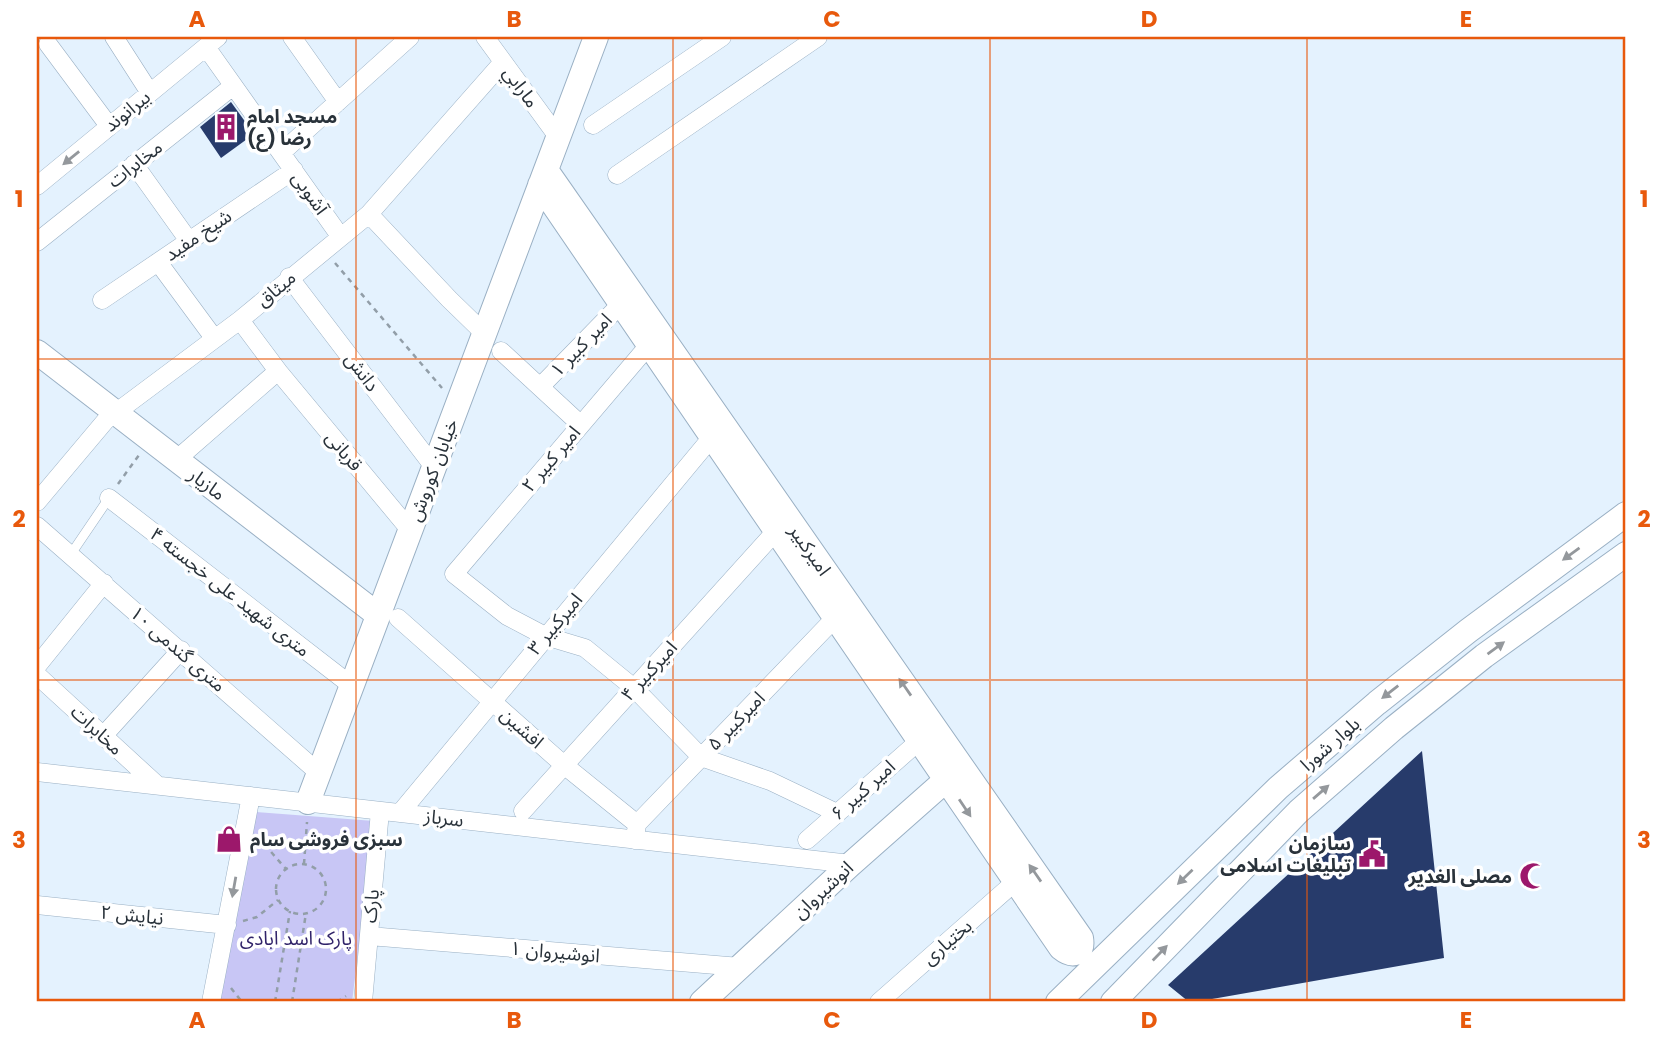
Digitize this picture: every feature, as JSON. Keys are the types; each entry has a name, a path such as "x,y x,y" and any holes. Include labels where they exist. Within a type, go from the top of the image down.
{"main road":[{"name":"خیابان کوروش","path":"308,802 352,686 388,616 410,530 457,405 493,342 543,178 596,37"},
{"name":"امیرکبیر","path":"543,178 621,304 649,345 696,400 712,437 1015,881 1067,939"},
{"name":"امیرکبیر","path":"543,178 1067,939"},
{"name":"مازیار","path":"37,352 176,460 388,616"},
{"name":"بلوار شورا","path":"1063,996 1278,788 1377,703 1468,631 1626,514"},
{"name":"بلوار شورا","path":"1112,1002 1299,811 1394,728 1484,656 1626,554"},
{"name":"انوشیروان","path":"702,1002 946,780"},
{"path":"1063,996 1067,939 1114,946"}],"street":[{"path":"114,37 150,93"},
{"path":"292,37 338,102"},
{"name":"مارابي","path":"485,37 558,137"},
{"path":"593,125 722,37"},
{"path":"617,174 818,37"},
{"path":"281,153 404,39"},
{"name":"بیرانوند","path":"37,186 212,42"},
{"name":"آشوبی","path":"212,42 233,86 341,236"},
{"path":"47,45 109,126"},
{"name":"میثاق","path":"37,502 106,420 240,320 289,277 369,214 503,62"},
{"name":"مخابرات","path":"37,242 233,86"},
{"path":"134,164 189,241"},
{"name":"شیخ مفید","path":"102,300 294,170"},
{"path":"369,214 449,299 580,424"},
{"path":"158,262 214,338"},
{"name":"دانش","path":"289,277 434,467"},
{"name":"امیر کبیر ۱","path":"540,387 621,304"},
{"name":"قربانی","path":"240,320 278,371 410,530"},
{"name":"امیر کبیر ۲","path":"545,636 508,616 454,574 649,345"},
{"path":"176,460 278,371"},
{"name":"امیرکبیر ۳","path":"400,813 491,700 712,437"},
{"name":"۴ متری شهید علی خجسته","path":"108,498 352,686"},
{"name":"۱۰ متری گندمی","path":"37,526 319,773"},
{"name":"امیرکبیر ۴","path":"523,811 776,531"},
{"path":"37,666 104,583"},
{"name":"افشین","path":"388,616 491,700 636,832"},
{"name":"امیرکبیر ۵","path":"636,832 701,757 835,618"},
{"path":"545,636 585,648 634,688 701,757 771,781 837,813"},
{"path":"103,736 181,650"},
{"name":"مخابرات","path":"37,675 157,785"},
{"name":"امیر کبیر ۶","path":"807,840 919,741"},
{"name":"سرباز","path":"37,772 400,813 636,832 851,864"},
{"path":"211,1002 251,796"},
{"name":"پارک","path":"363,1002 380,810"},
{"name":"بختیاری","path":"879,1002 1015,881"},
{"name":"نیایش ۲","path":"37,905 227,925"},
{"name":"انوشیروان ۱","path":"369,936 740,967"}],"lane":[{"path":"71,554 108,498"}],"path":[{"path":"323,250 457,405"},
{"path":"108,498 149,439"},
{"path":"304,864 308,802"},
{"path":"246,823 286,869"},
{"path":"298,863 304,864 317,869 323,877 325,896 320,905 306,913 290,911 278,900 275,891 277,881 286,869 298,863"},
{"path":"227,925 257,917 278,900"},
{"path":"275,1002 290,911"},
{"path":"292,1002 306,913"}],"green space":[{"name":"پارک اسد ابادی","path":"256,812 374,821 352,1002 220,1002"}],"building":[{"name":"مسجد امام رضا (ع)","path":"231,102 254,134 221,158 200,127"},
{"name":"سازمان تبلیغات اسلامی","path":"1422,751 1444,958 1195,1002 1189,1002 1168,985"}],"place":[{"name":"مسجد امام رضا (ع)","path":"226,127"},
{"name":"سبزی فروشی سام","path":"229,839"},
{"name":"سازمان تبلیغات اسلامی","path":"1372,854"},
{"name":"مصلی الغدیر","path":"1533,876"}]}
